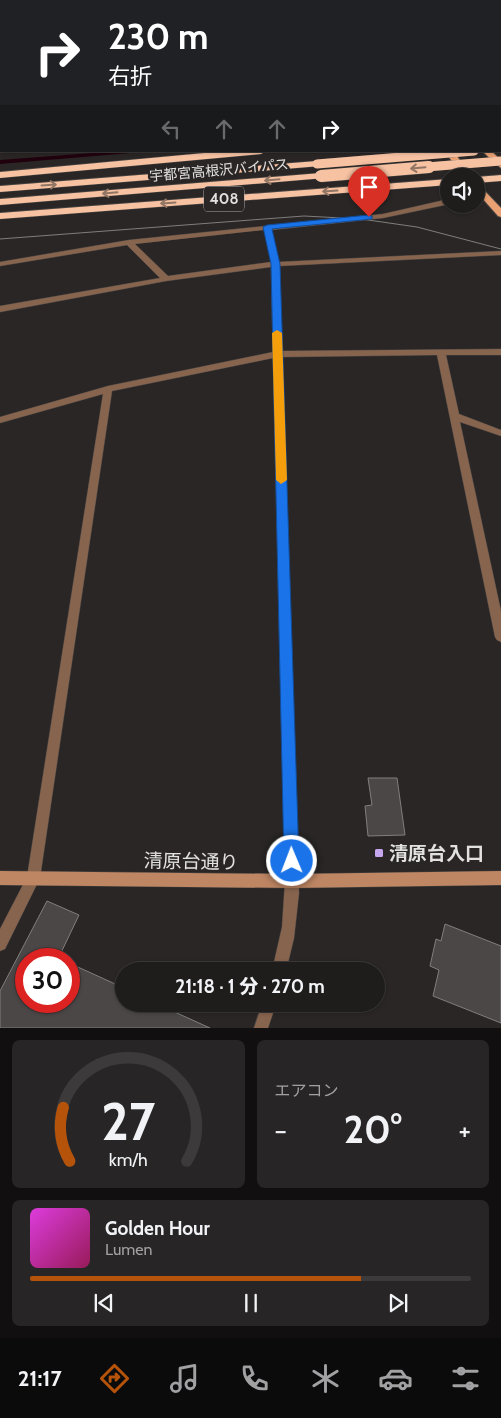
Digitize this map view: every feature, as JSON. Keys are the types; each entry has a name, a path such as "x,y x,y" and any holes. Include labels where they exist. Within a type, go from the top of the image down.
{"highway":[{"path":"0,175 250,152"},
{"name":"宇都宮高根沢バイパス","path":"0,189 462,152"},
{"name":"宇都宮高根沢バイパス","path":"0,202 501,161"},
{"path":"485,179 501,178"},
{"name":"408","path":"0,216 440,183"}],"main road":[{"path":"449,152 462,168"},
{"path":"487,152 501,165"},
{"path":"485,196 501,214"}],"street":[{"path":"0,264 129,242 383,216 440,203"},
{"path":"267,227 275,264 292,881 292,911 287,944 282,962"},
{"path":"129,242 166,279"},
{"path":"0,309 166,279 275,264 501,253"},
{"path":"441,352 501,637"},
{"path":"0,420 108,389 278,354 501,352"},
{"path":"0,944 33,878 108,389"},
{"path":"454,416 501,433"},
{"name":"清原台通り","path":"0,878 292,881 501,878"},
{"path":"261,1028 266,1012"}],"building":[{"path":"368,778 397,778 405,835 368,836 365,806 372,805"},
{"path":"47,901 79,915 63,948 22,948"},
{"path":"445,924 501,946 501,1023 433,996 439,970 430,966 436,939 441,941"},
{"path":"15,962 15,1013 80,1013 80,968 115,984 115,1012 175,1012 210,1028 0,1028 0,991"}],"waterway":[{"path":"0,162 129,152"}],"tram line":[{"path":"0,239 304,216 361,219 417,227 501,249"}],"slow traffic":[{"path":"277,333 281,480"}],"place":[{"name":"清原台入口","path":"379,853"}],"route":[{"path":"292,861 275,264 267,227 369,217"}]}
